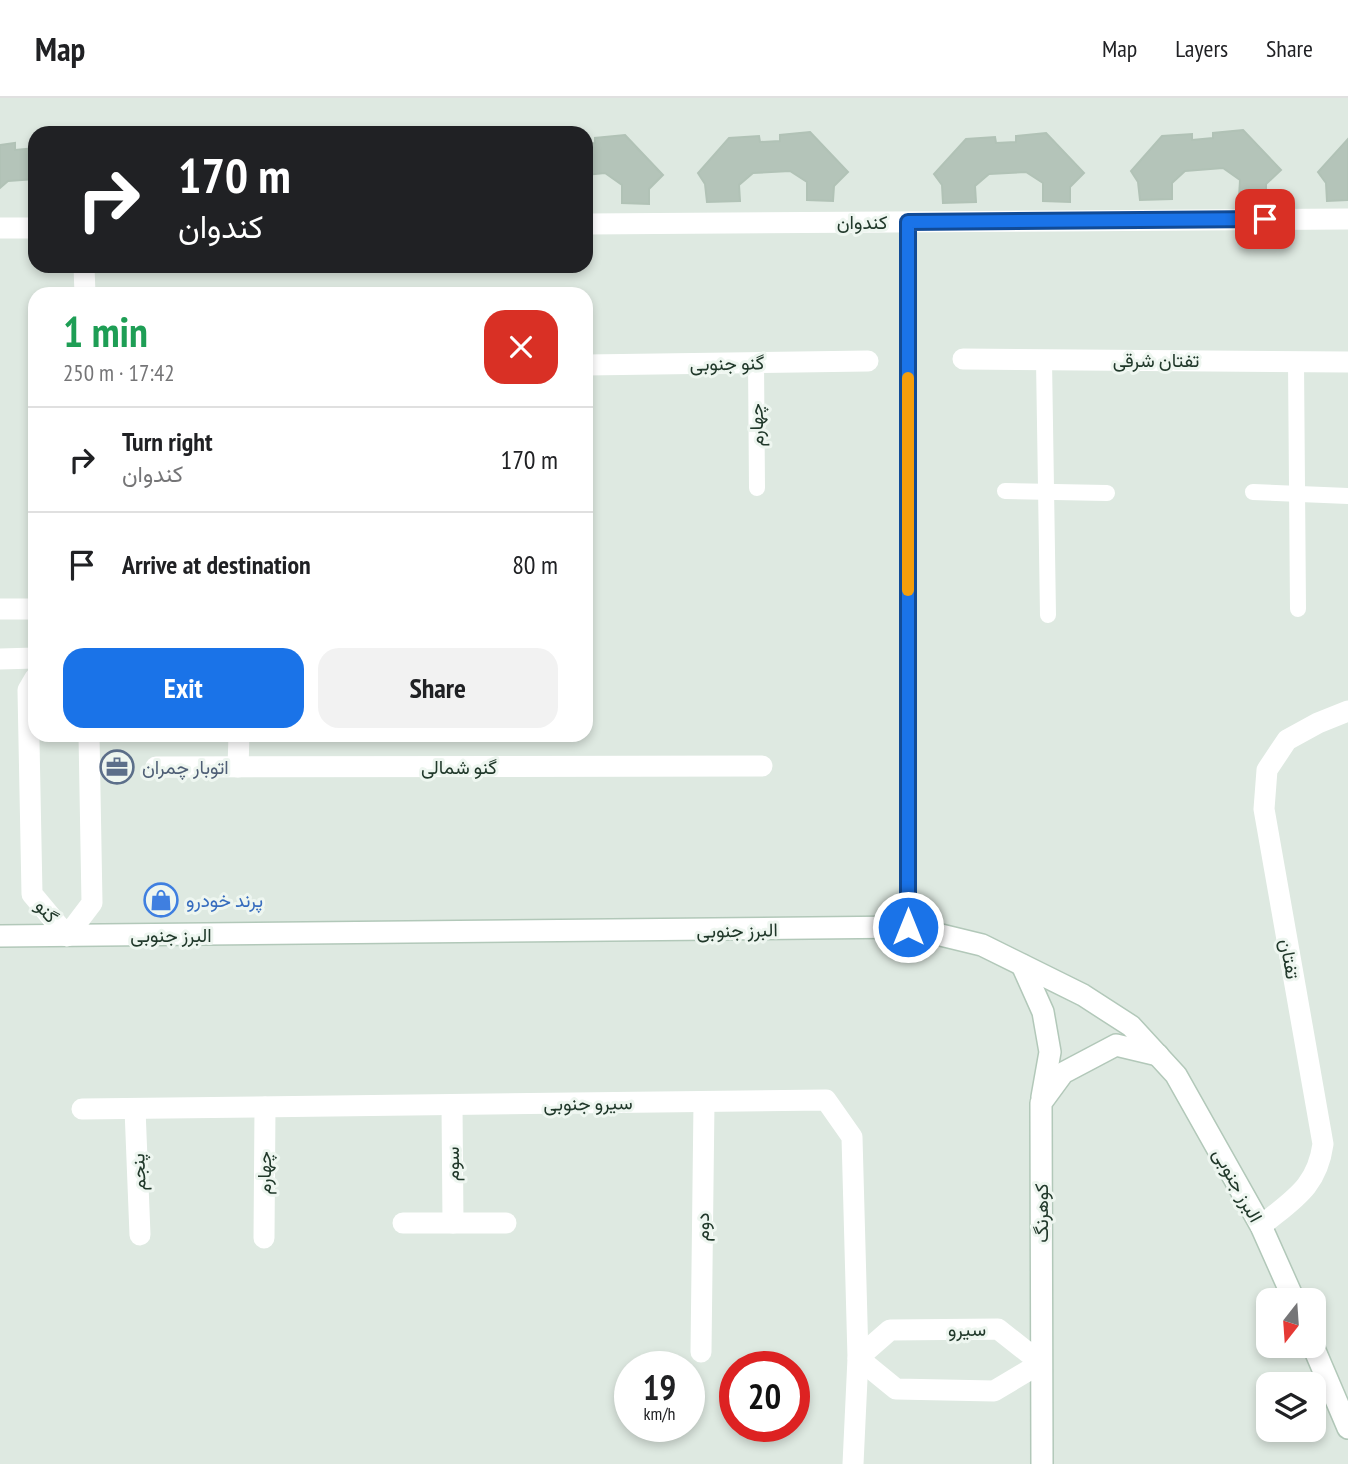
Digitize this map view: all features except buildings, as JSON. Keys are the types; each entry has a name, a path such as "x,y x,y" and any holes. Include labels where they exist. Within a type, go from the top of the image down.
{"street":[{"name":"کندوان","path":"593,224 1348,219"},
{"path":"0,228 28,228"},
{"name":"تفتان شرقی","path":"963,359 1348,362"},
{"name":"گنو جنوبی","path":"593,365 868,361"},
{"path":"0,609 28,609"},
{"path":"0,659 28,658"},
{"name":"تفتان","path":"1261,1226 1308,1187 1320,1163 1322,1144 1264,809 1267,770 1287,740 1348,711"},
{"name":"گنو","path":"29,742 33,894 67,936 92,903 89,742"},
{"path":"238,767 239,742"},
{"name":"گنو شمالی","path":"156,766 762,766"},
{"name":"البرز جنوبی","path":"0,936 908,927 982,946 1083,995 1131,1026 1176,1075 1261,1226 1289,1288"},
{"name":"کوهرنگ","path":"1023,965 1043,1012 1050,1052 1041,1102 1042,1464"},
{"path":"1041,1102 1063,1073 1116,1045 1158,1055"},
{"name":"سیرو جنوبی","path":"82,1109 826,1100 852,1137 858,1358"},
{"name":"دوم","path":"701,1351 704,1102"},
{"name":"سوم","path":"452,1105 453,1223"},
{"name":"چهارم","path":"264,1238 265,1107"},
{"name":"پنجم","path":"135,1109 140,1235"},
{"path":"403,1223 506,1223"},
{"name":"سیرو","path":"858,1358 891,1330 998,1329 1041,1363"},
{"path":"858,1358 896,1389 994,1391 1041,1363"},
{"path":"853,1464 858,1358"},
{"path":"1318,1358 1348,1428"}],"lane":[{"path":"908,222 908,927"},
{"path":"1044,360 1048,615"},
{"name":"چهارم","path":"756,362 757,488"},
{"path":"1296,362 1298,609"},
{"path":"1005,491 1107,493"},
{"path":"1253,492 1348,496"}],"slow traffic":[{"path":"908,378 908,590"}],"place":[{"name":"اتوبار چمران","path":"117,767"},
{"name":"پرند خودرو","path":"161,900"}],"route":[{"path":"908,927 908,222 1265,219"}]}
